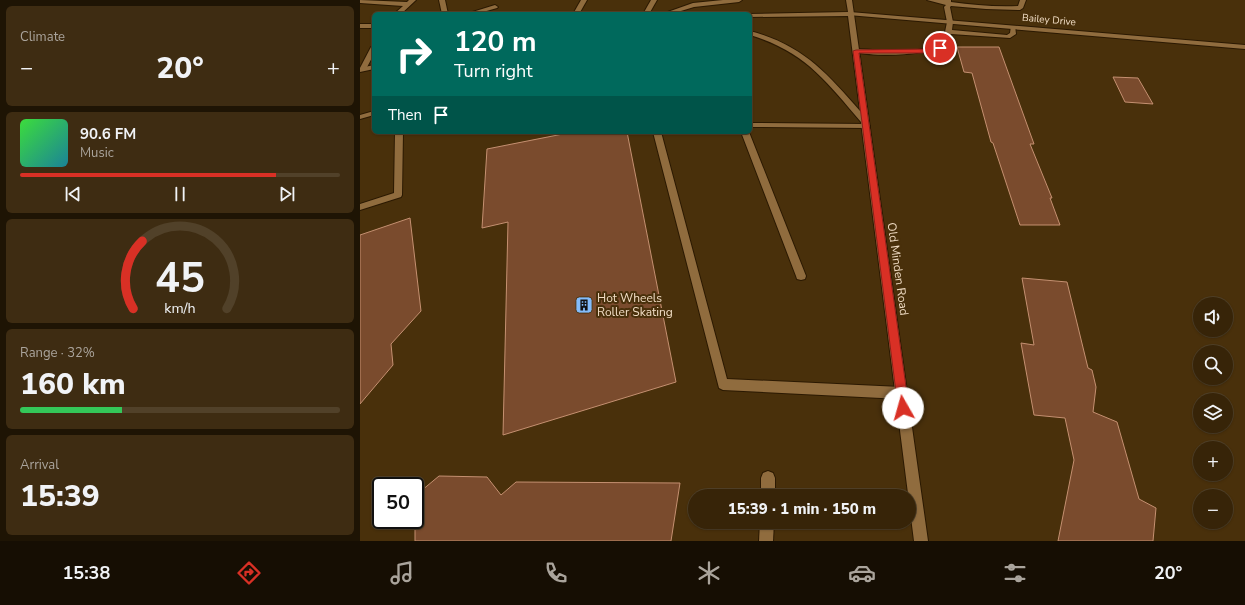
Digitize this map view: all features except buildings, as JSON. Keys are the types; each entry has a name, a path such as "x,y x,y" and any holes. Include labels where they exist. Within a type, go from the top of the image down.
{"main road":[{"path":"400,12 413,0"},
{"path":"442,0 445,12"},
{"path":"494,0 496,11"},
{"path":"577,12 584,0"},
{"path":"647,12 654,0"},
{"path":"671,12 693,5 740,0"},
{"name":"Old Minden Road","path":"848,0 866,124 921,541"},
{"path":"930,0 1005,9 1020,8 1023,0"},
{"path":"360,1 407,4"},
{"path":"856,51 926,51 940,48 946,43 950,22 947,7 948,2"},
{"name":"Bailey Drive","path":"752,15 850,14 1245,47"},
{"path":"360,26 372,26"},
{"path":"948,32 1008,37 1013,34 1013,28"},
{"path":"752,34 775,41 803,55 819,69 866,124"},
{"path":"362,70 372,51"},
{"path":"362,70 372,68"},
{"path":"360,117 372,114"},
{"path":"752,125 866,124"},
{"path":"360,207 398,195 399,134"},
{"path":"659,134 723,384 901,393"},
{"path":"746,134 801,276"},
{"path":"768,478 768,489"},
{"path":"766,541 767,529"}],"place":[{"name":"Hot Wheels Roller Skating","path":"584,305"}],"route":[{"path":"903,408 856,51 926,51 940,48"}]}
